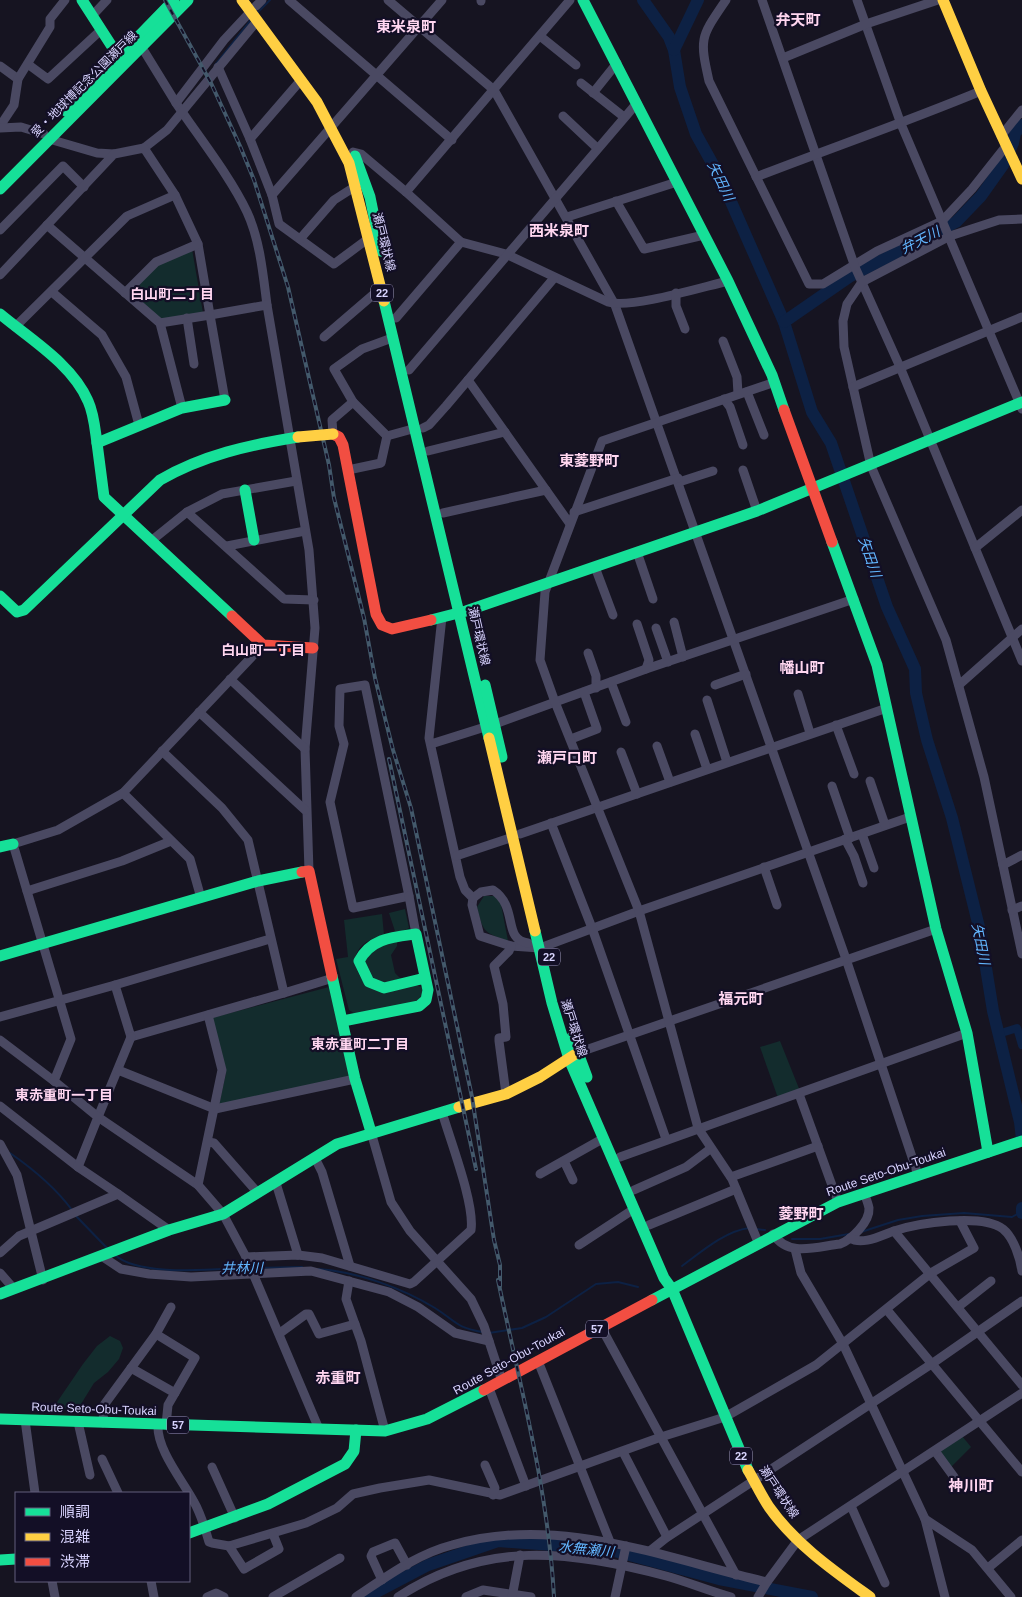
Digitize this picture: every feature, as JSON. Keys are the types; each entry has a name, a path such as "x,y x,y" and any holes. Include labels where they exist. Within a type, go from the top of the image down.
{"street":[{"path":"0,127 14,105 18,79 50,27 50,19 65,0"},
{"path":"82,0 120,60"},
{"path":"92,16 107,0"},
{"name":"愛・地球博記念公園瀬戸線","path":"0,189 174,0"},
{"name":"愛・地球博記念公園瀬戸線","path":"120,60 141,46 188,0"},
{"name":"瀬戸環状線","path":"242,0 255,8 335,124 353,152 370,197 409,370 419,428 428,451 463,612"},
{"path":"289,0 452,140"},
{"path":"388,0 494,90 615,305 735,639 883,1065 918,1175"},
{"path":"272,195 442,0"},
{"path":"406,192 570,0"},
{"path":"583,0 728,281 774,382 854,599 877,665 936,929 967,1033 992,1151"},
{"path":"726,0 705,31 702,50 709,81 808,284 823,284 854,266 943,222 972,189 1022,110"},
{"path":"762,0 817,153 854,266 900,368 1022,661"},
{"path":"0,596 14,610 21,612 160,480 190,464 205,457 294,438 333,434 339,437 343,445 379,621 392,629 463,612 696,533 814,490 1021,405 902,124 857,0"},
{"path":"783,58 866,24 938,0"},
{"path":"943,0 981,91 1022,179"},
{"path":"176,103 224,40 255,8"},
{"path":"0,127 21,127 98,153 114,154 144,148 167,130 218,67 255,8"},
{"name":"瀬戸環状線","path":"255,8 301,80 335,124 356,186 392,338 419,428 541,945 562,1009 573,1056 604,1138 664,1278 672,1289 745,1465 771,1509 798,1540 825,1564 870,1597"},
{"path":"28,65 48,79 101,30"},
{"path":"540,36 576,65"},
{"path":"141,46 176,103 232,185 247,213 261,260 267,305 294,438 296,481 312,566 315,628 305,749 305,810 309,871 355,1079 391,1202 410,1231 471,1299 484,1326 502,1381"},
{"path":"593,93 617,63"},
{"path":"0,66 18,79"},
{"path":"218,67 250,138 272,195 279,224 334,264 369,238"},
{"path":"250,138 301,80"},
{"path":"581,83 624,117"},
{"path":"756,177 817,153 902,124 981,91"},
{"path":"409,370 506,254 637,103"},
{"path":"563,116 597,148"},
{"name":"愛・地球博記念公園瀬戸線","path":"0,178 47,137"},
{"path":"98,443 182,408 225,400 198,244 175,195 144,148"},
{"path":"353,152 360,154 406,192 461,242 506,254 615,305 728,281"},
{"path":"1,272 114,154"},
{"path":"0,230 63,166 84,187"},
{"path":"566,217 677,182"},
{"path":"300,239 334,200 356,186"},
{"path":"16,328 127,216 175,195"},
{"path":"616,202 644,250 704,235"},
{"path":"1022,219 1000,220 949,235 862,281 847,304 843,321 844,347 869,466 946,640 984,777 1022,954"},
{"path":"47,225 160,323 182,408"},
{"path":"396,318 461,242"},
{"path":"125,293 156,262 198,244"},
{"path":"387,436 429,425 554,278"},
{"path":"324,338 381,288"},
{"path":"52,292 102,335 126,377 139,425"},
{"path":"676,293 676,306 685,329"},
{"path":"160,323 267,305"},
{"path":"0,314 79,386 88,401 98,443 104,497 263,645 313,648"},
{"path":"853,387 1022,317"},
{"path":"187,318 194,364"},
{"path":"387,436 353,402 334,369 362,349 392,338"},
{"path":"723,341 742,393 764,435"},
{"path":"468,380 570,524"},
{"path":"756,1239 731,1178 710,1149 698,1128 638,911 540,660 545,592 602,441 658,424 774,382"},
{"path":"724,399 730,408 743,445"},
{"path":"333,434 332,420 353,402"},
{"path":"428,451 505,432"},
{"path":"348,470 381,463 387,436"},
{"path":"743,470 757,511"},
{"path":"574,512 712,471"},
{"path":"151,541 188,512 222,494 296,481"},
{"path":"245,490 254,540"},
{"path":"442,513 546,490"},
{"path":"975,548 1022,510"},
{"path":"188,512 284,599 314,600"},
{"path":"227,546 305,531"},
{"path":"637,552 653,600"},
{"path":"596,567 613,615"},
{"path":"431,744 490,726 646,669 854,599"},
{"path":"442,617 429,738 465,890 473,898"},
{"path":"674,622 683,657"},
{"path":"637,624 649,660 646,669"},
{"path":"656,628 668,662"},
{"path":"959,685 1022,629"},
{"path":"0,848 58,830 123,793 263,645"},
{"path":"588,653 596,676 596,688"},
{"path":"715,685 746,674"},
{"path":"230,678 305,749"},
{"path":"611,682 626,722"},
{"path":"343,1022 424,1003 428,990 425,978 409,896 365,685 340,689 339,726 344,744 330,802 353,908 409,896"},
{"path":"571,740 597,729 584,692"},
{"path":"798,694 810,734"},
{"path":"707,700 727,762"},
{"path":"456,856 771,746 887,708"},
{"path":"199,712 305,810"},
{"path":"836,725 854,774"},
{"path":"695,734 707,769"},
{"path":"657,746 670,782"},
{"path":"162,751 222,808 248,840 284,993"},
{"path":"621,752 637,794"},
{"path":"870,781 885,825"},
{"path":"832,786 847,838 863,883"},
{"path":"123,793 190,859 201,898"},
{"path":"541,945 520,942 514,938 507,904 501,895 493,890 481,892 473,898 472,905 480,936 511,946 541,945 910,817"},
{"path":"551,823 592,928 666,1139"},
{"path":"862,834 874,868"},
{"path":"27,891 98,869 171,840"},
{"path":"13,844 71,1039 54,1081"},
{"path":"1003,865 1022,855"},
{"path":"764,867 777,906"},
{"path":"0,956 258,881 309,871"},
{"path":"1012,910 1022,906"},
{"path":"0,1294 42,1280 169,1230 223,1214 337,1144 370,1132 506,1094 573,1056 629,1034 936,929"},
{"path":"416,934 373,942 367,946 359,961 366,981 382,988 425,978"},
{"path":"0,1017 270,939"},
{"path":"506,1094 499,1041 500,1038 506,1037 503,1004 494,966 509,951 511,946"},
{"path":"131,1037 333,978"},
{"path":"78,1167 131,1037 115,985"},
{"path":"198,1185 222,1070 208,1015"},
{"path":"620,1157 666,1139 883,1065 967,1033"},
{"path":"0,1040 98,1117 198,1185 223,1214 254,1273 319,1429"},
{"name":"瀬戸環状線","path":"573,1056 649,1225 671,1277 672,1289"},
{"path":"118,1070 215,1108 355,1079"},
{"path":"799,1094 838,1202"},
{"path":"0,1106 78,1167 169,1230"},
{"path":"246,1257 298,1255 350,1266 410,1284 469,1234 472,1221 470,1204 442,1112"},
{"path":"540,1174 604,1138"},
{"name":"Route Seto-Obu-Toukai","path":"0,1419 385,1431 427,1419 490,1388 672,1289 756,1239 772,1234 838,1202 1022,1140"},
{"path":"208,1142 214,1143 258,1194"},
{"path":"0,1144 18,1175 42,1280"},
{"path":"731,1178 818,1146"},
{"path":"634,1190 686,1167 710,1149"},
{"path":"316,1158 322,1172 350,1266"},
{"path":"564,1161 573,1180"},
{"path":"276,1183 298,1255"},
{"path":"649,1225 736,1189"},
{"path":"772,1234 781,1244 795,1249 840,1244 850,1238 868,1216 869,1209 864,1193"},
{"path":"0,1253 19,1236 118,1194"},
{"path":"579,1245 634,1209"},
{"path":"850,1238 865,1240 908,1226 960,1221 986,1223 998,1226 1011,1238 1022,1271"},
{"path":"190,1496 205,1528 209,1542 228,1546 306,1523 337,1508 353,1494 380,1488 429,1480 500,1495 660,1437 725,1417 816,1365 931,1273 974,1248 960,1221"},
{"path":"894,1231 931,1273 1022,1385"},
{"path":"795,1249 801,1272 844,1344 902,1473 925,1519 945,1597"},
{"path":"105,1256 122,1269 149,1274 191,1277 311,1271 402,1297 456,1333 489,1341"},
{"path":"0,1273 14,1289"},
{"path":"349,1281 346,1299 355,1324 385,1431"},
{"path":"958,1307 991,1281"},
{"path":"651,1550 667,1537 933,1363 1022,1301"},
{"path":"103,1423 104,1405 156,1334 171,1308"},
{"path":"886,1310 933,1363 1022,1472"},
{"path":"280,1333 306,1314 308,1314 319,1334 355,1324"},
{"path":"600,1327 736,1575"},
{"path":"156,1334 195,1358 168,1405 162,1425 157,1433 176,1474 187,1492"},
{"path":"538,1361 610,1542"},
{"path":"131,1368 175,1394"},
{"path":"490,1388 526,1486"},
{"path":"758,1597 798,1540 1022,1393"},
{"path":"25,1420 35,1492"},
{"path":"78,1422 90,1475"},
{"path":"190,1533 235,1518 293,1492 345,1464 354,1451 356,1430"},
{"path":"935,1451 954,1477"},
{"path":"623,1452 667,1537"},
{"path":"102,1459 118,1492"},
{"path":"485,1465 494,1488 493,1495"},
{"path":"212,1467 235,1518"},
{"path":"851,1506 885,1583"},
{"path":"925,1519 972,1550 1011,1597"},
{"path":"228,1546 244,1569 279,1549 273,1534"},
{"path":"356,1597 407,1565 451,1545 492,1536 534,1535 610,1542 651,1550 767,1582"},
{"path":"988,1568 1022,1540"},
{"path":"382,1580 372,1556 373,1552 395,1543 407,1565"},
{"path":"615,1597 626,1546"},
{"path":"512,1595 520,1555"},
{"path":"398,1597 417,1585 454,1568 473,1562 520,1555 558,1556 621,1566 667,1577 731,1597"},
{"path":"273,1597 340,1558"},
{"path":"0,1560 15,1559"},
{"path":"52,1582 55,1597"},
{"path":"151,1582 154,1597"},
{"path":"466,1597 483,1590 531,1597"},
{"path":"208,1597 216,1593 224,1597"}],"green space":[{"path":"192,249 203,313 157,321 127,294 156,265"},
{"path":"484,896 497,896 500,899 508,941 485,930 477,907"},
{"path":"405,909 409,928 403,931 395,931 389,913"},
{"path":"382,914 384,935 365,943 356,954 355,961 361,978 367,987 416,985 424,988 424,1001 357,1015 349,1010 336,959 348,957 344,920"},
{"path":"397,941 397,946 391,955 395,973 401,979 380,984 369,980 363,959 373,947"},
{"path":"329,987 350,1077 219,1105 226,1073 211,1018"},
{"path":"780,1041 800,1091 778,1098 760,1047"},
{"path":"110,1336 120,1341 123,1348 119,1359 108,1372 94,1383 81,1404 83,1410 54,1412 53,1408 83,1364 97,1346"},
{"path":"962,1436 971,1447 950,1468 938,1452"}],"waterway":[{"path":"258,12 270,0"},
{"name":"矢田川","path":"643,0 669,37 674,50 680,87 696,134 721,179 784,322 812,412 831,443 887,607 915,669 916,693 927,740 952,818 980,931 993,1011 1020,1122 1022,1139"},
{"path":"674,50 698,0"},
{"path":"215,65 250,21"},
{"name":"弁天川","path":"784,322 849,277 956,222 981,196 1003,165 1013,143 1015,133 1022,125"},
{"path":"998,1034 1017,1028 1022,1045"},
{"name":"井林川","path":"10,1153 43,1179 72,1210"},
{"name":"矢田川","path":"1022,1208 1022,1213"},
{"path":"861,1232 898,1220 922,1216 964,1213 1012,1217 1021,1212"},
{"name":"井林川","path":"76,1216 107,1248"},
{"path":"682,1266 722,1238 731,1233 749,1228"},
{"path":"756,1229 765,1230"},
{"path":"792,1239 820,1239 849,1234"},
{"name":"井林川","path":"115,1255 126,1262 159,1269 247,1268"},
{"name":"井林川","path":"254,1268 302,1267"},
{"name":"井林川","path":"319,1269 364,1277 379,1282 422,1301 461,1326 482,1332"},
{"path":"489,1333 522,1328 546,1317 596,1284 618,1282 638,1287"},
{"name":"水無瀬川","path":"367,1597 428,1565 498,1541 607,1549 719,1579 812,1597"}],"railway":[{"path":"165,0 211,83 240,146 254,180 288,287 329,465 334,498 364,618 375,678 393,750 411,808 472,1097 494,1240 500,1265 500,1286"},
{"path":"389,759 476,1169"},
{"path":"498,1280 532,1437 546,1516 554,1597"}],"traffic: fast":[{"path":"82,0 122,62"},
{"path":"66,111 174,0"},
{"path":"0,189 188,0"},
{"path":"583,0 728,281 772,375 784,410"},
{"path":"355,156 370,197 381,251"},
{"path":"384,301 489,738"},
{"path":"0,314 49,353 72,375 90,406 97,443"},
{"path":"225,400 182,408 97,443 104,497 232,616"},
{"path":"431,620 466,611 757,511 1022,402"},
{"path":"0,596 17,612 24,610 160,480 176,471 227,452 298,437"},
{"path":"245,490 254,540"},
{"path":"832,542 877,665 936,929 967,1033 988,1152"},
{"path":"485,685 502,757"},
{"path":"0,847 13,844"},
{"path":"0,956 258,881 302,872"},
{"path":"535,931 552,1003 569,1059 664,1278 672,1289 748,1470"},
{"path":"343,1021 419,1006 426,1000 428,990 416,934 391,938 376,943 364,953 359,961 369,982 384,988 425,978"},
{"path":"332,976 355,1079 371,1132"},
{"path":"572,1037 587,1077"},
{"path":"0,1294 169,1230 223,1214 337,1144 459,1107"},
{"path":"652,1300 838,1202 1022,1141"},
{"path":"0,1419 385,1431 427,1419 484,1390"},
{"path":"190,1533 268,1504 345,1464 354,1451 356,1430"},
{"path":"0,1560 15,1559"}],"traffic: slow":[{"path":"242,0 317,102 349,163 384,301"},
{"path":"943,0 981,91 1022,179"},
{"path":"298,437 333,434"},
{"path":"489,738 535,931"},
{"path":"459,1107 506,1094 540,1077 574,1055"},
{"path":"748,1470 769,1507 791,1533 816,1556 870,1597"}],"traffic: jam":[{"path":"784,410 832,542"},
{"path":"333,434 339,437 343,445 376,614 382,625 392,629 431,620"},
{"path":"232,616 263,645 313,648"},
{"path":"302,872 309,871 332,976"},
{"path":"484,1390 652,1300"}],"district":[{"name":"弁天町","path":"798,20"},
{"name":"東米泉町","path":"406,27"},
{"name":"西米泉町","path":"559,231"},
{"name":"白山町二丁目","path":"172,294"},
{"name":"東菱野町","path":"589,461"},
{"name":"白山町一丁目","path":"263,650"},
{"name":"幡山町","path":"802,668"},
{"name":"瀬戸口町","path":"567,758"},
{"name":"福元町","path":"741,999"},
{"name":"東赤重町二丁目","path":"360,1044"},
{"name":"東赤重町一丁目","path":"64,1095"},
{"name":"菱野町","path":"801,1214"},
{"name":"赤重町","path":"338,1378"},
{"name":"神川町","path":"971,1486"}]}
